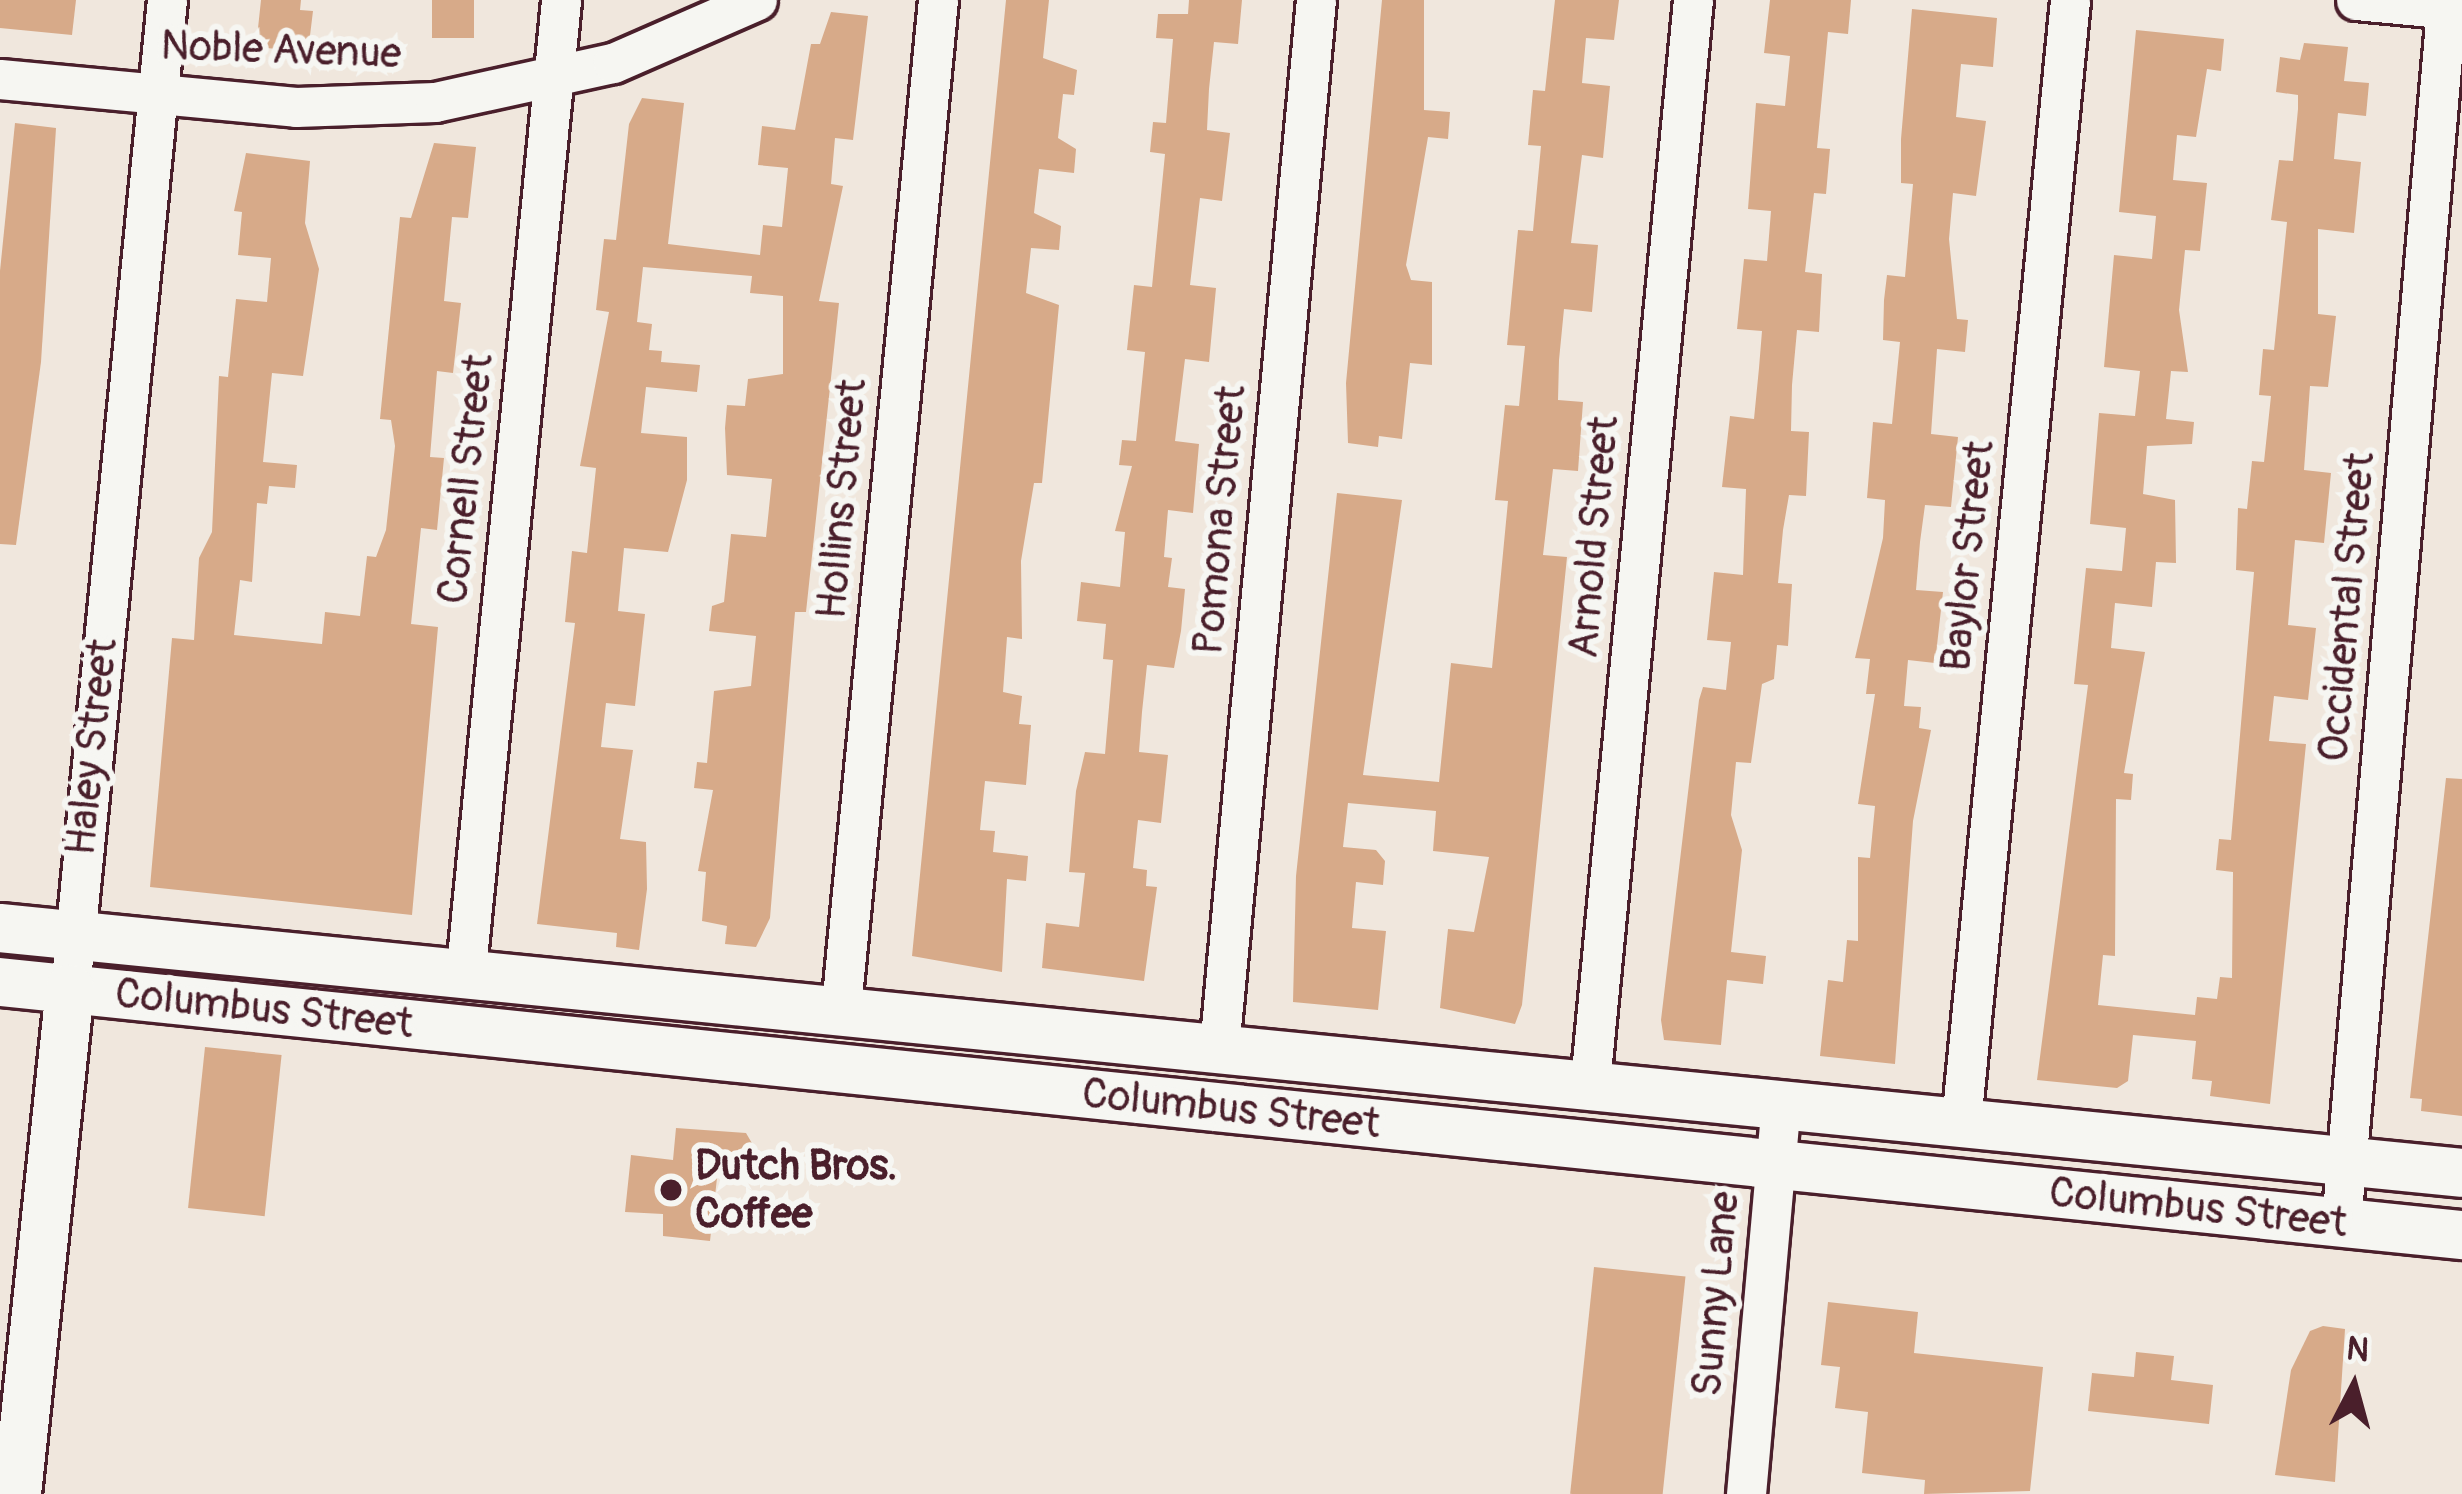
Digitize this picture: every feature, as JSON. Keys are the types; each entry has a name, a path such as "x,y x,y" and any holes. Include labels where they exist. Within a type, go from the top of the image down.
{"main road":[{"name":"Columbus Street","path":"0,928 466,968 1219,1049 2462,1173"},
{"path":"462,1030 466,968"},
{"name":"Columbus Street","path":"0,982 2462,1235"},
{"name":"Haley Street","path":"17,1494 14,1393 70,989"},
{"path":"833,1068 842,1007"},
{"path":"1219,1049 1219,1108"}],"street":[{"name":"Haley Street","path":"70,989 167,0"},
{"name":"Cornell Street","path":"466,968 561,0"},
{"name":"Noble Avenue","path":"0,79 373,107 554,80 757,0"},
{"name":"Hollins Street","path":"842,1007 938,0"},
{"name":"Pomona Street","path":"1219,1049 1316,0"},
{"name":"Arnold Street","path":"1590,1083 1693,0"},
{"name":"Baylor Street","path":"1961,1122 2070,0"},
{"path":"2356,0 2452,6"},
{"name":"Occidental Street","path":"2341,1223 2452,6"},
{"name":"Sunny Lane","path":"1745,1494 1781,1103"}],"building":[{"path":"0,0 76,0 72,35 0,28"},
{"path":"261,0 301,0 300,10 313,11 308,52 256,47"},
{"path":"432,0 474,0 474,38 432,38"},
{"path":"1006,0 1049,0 1043,58 1077,70 1074,95 1063,94 1058,138 1076,149 1074,173 1039,169 1034,213 1061,226 1059,250 1031,248 1026,293 1059,305 1042,483 1034,483 1021,561 1022,639 1007,637 1003,692 1022,696 1019,724 1031,725 1026,785 985,781 980,830 995,831 993,852 1028,856 1026,881 1007,879 1002,972 912,956"},
{"path":"1189,0 1242,0 1238,44 1214,42 1207,130 1230,133 1222,201 1200,198 1190,285 1216,288 1209,362 1185,359 1175,441 1199,444 1193,513 1168,510 1164,557 1172,558 1168,587 1185,589 1181,631 1174,668 1147,665 1142,712 1139,752 1168,755 1161,823 1138,820 1133,868 1147,870 1146,886 1157,887 1144,981 1042,968 1046,923 1079,927 1085,873 1069,872 1076,791 1085,752 1105,754 1113,660 1103,659 1106,624 1077,621 1081,582 1120,587 1125,532 1115,531 1132,466 1119,465 1122,440 1136,441 1145,352 1127,350 1134,285 1152,287 1165,154 1150,152 1153,122 1166,123 1173,39 1156,38 1158,14 1188,14"},
{"path":"1382,0 1424,0 1424,110 1450,112 1448,139 1428,137 1406,265 1411,280 1432,282 1432,365 1410,363 1402,439 1379,436 1378,447 1348,443 1346,383"},
{"path":"1555,0 1619,0 1614,40 1586,38 1582,83 1610,86 1603,158 1582,155 1571,243 1598,245 1592,312 1564,309 1559,360 1558,400 1583,402 1578,471 1553,469 1543,555 1567,557 1522,1005 1515,1024 1440,1008 1448,929 1474,932 1489,857 1433,851 1436,811 1348,803 1343,847 1376,850 1385,861 1383,885 1356,882 1352,928 1386,931 1378,1010 1293,1002 1296,876 1337,493 1402,500 1363,775 1439,782 1451,663 1492,668 1508,501 1495,500 1505,405 1519,406 1525,346 1507,345 1518,230 1533,231 1541,146 1528,145 1533,90 1545,91"},
{"path":"1770,0 1851,0 1848,34 1828,32 1817,148 1830,149 1826,194 1814,193 1805,272 1822,274 1819,332 1797,330 1791,431 1809,432 1806,496 1789,495 1783,530 1778,583 1792,584 1788,646 1777,645 1774,679 1762,684 1751,763 1736,762 1731,815 1742,850 1731,952 1766,956 1763,984 1727,980 1721,1045 1664,1040 1661,1020 1699,700 1703,687 1726,690 1731,642 1707,640 1714,572 1743,575 1746,489 1722,487 1730,416 1754,419 1759,368 1762,331 1737,329 1744,259 1767,261 1771,211 1748,209 1756,103 1785,106 1790,56 1764,53"},
{"path":"1912,9 1997,18 1993,67 1961,64 1956,117 1986,121 1976,196 1953,193 1949,239 1957,319 1968,320 1965,352 1937,349 1931,434 1958,437 1951,507 1925,505 1920,542 1916,590 1943,592 1935,663 1908,660 1904,706 1921,707 1919,728 1931,730 1913,821 1895,1064 1820,1056 1828,980 1843,982 1847,940 1858,941 1858,857 1870,858 1875,806 1858,804 1875,694 1866,694 1870,659 1855,658 1883,538 1885,500 1867,498 1873,422 1892,424 1900,342 1883,340 1884,300 1887,275 1905,277 1913,184 1901,183 1901,139"},
{"path":"831,12 868,16 853,140 835,138 831,184 843,186 819,301 839,303 806,612 795,612 770,918 756,947 725,944 727,926 702,921 706,872 698,871 713,790 694,788 697,762 707,763 714,691 751,686 756,636 709,631 712,606 724,602 731,534 766,537 772,479 727,475 725,428 727,405 745,406 748,379 783,374 783,296 750,293 752,276 643,267 637,322 652,324 649,350 662,351 661,362 700,365 697,392 646,387 641,433 687,437 687,480 668,552 624,548 618,611 645,614 635,706 606,703 601,747 633,750 620,839 646,842 647,889 639,950 616,947 617,933 537,924 575,623 565,622 572,551 587,553 596,468 580,466 609,312 596,310 604,239 616,240 629,124 642,98 684,103 668,244 760,255 763,225 782,227 788,168 758,165 762,126 795,130 811,44 820,44"},
{"path":"2136,30 2224,39 2221,71 2207,69 2196,137 2177,135 2173,180 2207,183 2200,251 2185,250 2179,310 2188,372 2171,371 2166,419 2194,422 2192,444 2147,446 2143,494 2175,500 2176,563 2156,562 2152,607 2115,603 2111,648 2145,652 2124,773 2133,774 2131,800 2116,799 2115,956 2103,955 2098,1005 2195,1015 2197,997 2217,999 2220,977 2232,978 2233,872 2216,870 2219,839 2231,840 2254,572 2236,570 2238,508 2247,509 2252,461 2264,462 2271,396 2259,395 2263,349 2274,350 2287,222 2271,220 2279,160 2293,161 2298,109 2298,95 2276,92 2280,57 2300,60 2304,43 2348,47 2344,81 2369,83 2366,116 2338,113 2334,159 2361,162 2354,233 2318,229 2318,314 2336,316 2328,387 2310,386 2304,470 2331,473 2324,543 2295,540 2288,625 2316,628 2308,700 2274,696 2269,741 2306,744 2270,1104 2210,1096 2212,1081 2192,1079 2196,1041 2133,1035 2128,1081 2117,1088 2037,1080 2088,685 2074,684 2086,568 2122,571 2126,528 2090,524 2099,413 2135,416 2140,371 2104,367 2114,255 2152,259 2156,216 2119,212"},
{"path":"15,123 56,128 41,362 16,545 0,544 0,271"},
{"path":"434,143 476,147 468,218 452,217 444,301 461,303 453,373 437,371 430,457 444,458 437,530 421,528 411,624 438,627 412,915 150,887 172,638 194,640 199,558 212,532 219,376 228,377 236,299 267,302 271,258 238,255 242,212 234,211 246,153 310,161 305,223 319,269 303,376 272,373 263,462 297,465 295,488 269,486 267,504 257,503 252,582 240,580 234,635 322,644 325,612 360,616 367,556 376,557 386,530 395,446 391,420 380,419 400,217 411,218"},
{"path":"2446,778 2462,779 2462,1116 2421,1111 2422,1099 2410,1098"},
{"path":"205,1047 282,1055 265,1216 188,1208"},
{"name":"Dutch Bros. Coffee","path":"676,1128 746,1133 763,1162 719,1160 710,1241 663,1236 663,1214 625,1212 631,1155 673,1160"},
{"path":"1594,1267 1685,1277 1663,1494 1570,1494"},
{"path":"1828,1302 1918,1312 1914,1353 2043,1367 2030,1491 1924,1494 1925,1480 1862,1473 1868,1412 1835,1408 1840,1367 1821,1365"},
{"path":"2323,1326 2345,1329 2335,1482 2275,1475 2291,1370 2310,1331"},
{"path":"2136,1352 2174,1356 2171,1380 2213,1385 2209,1424 2088,1411 2092,1373 2134,1377"}],"place":[{"name":"Dutch Bros. Coffee","path":"671,1190"}]}
